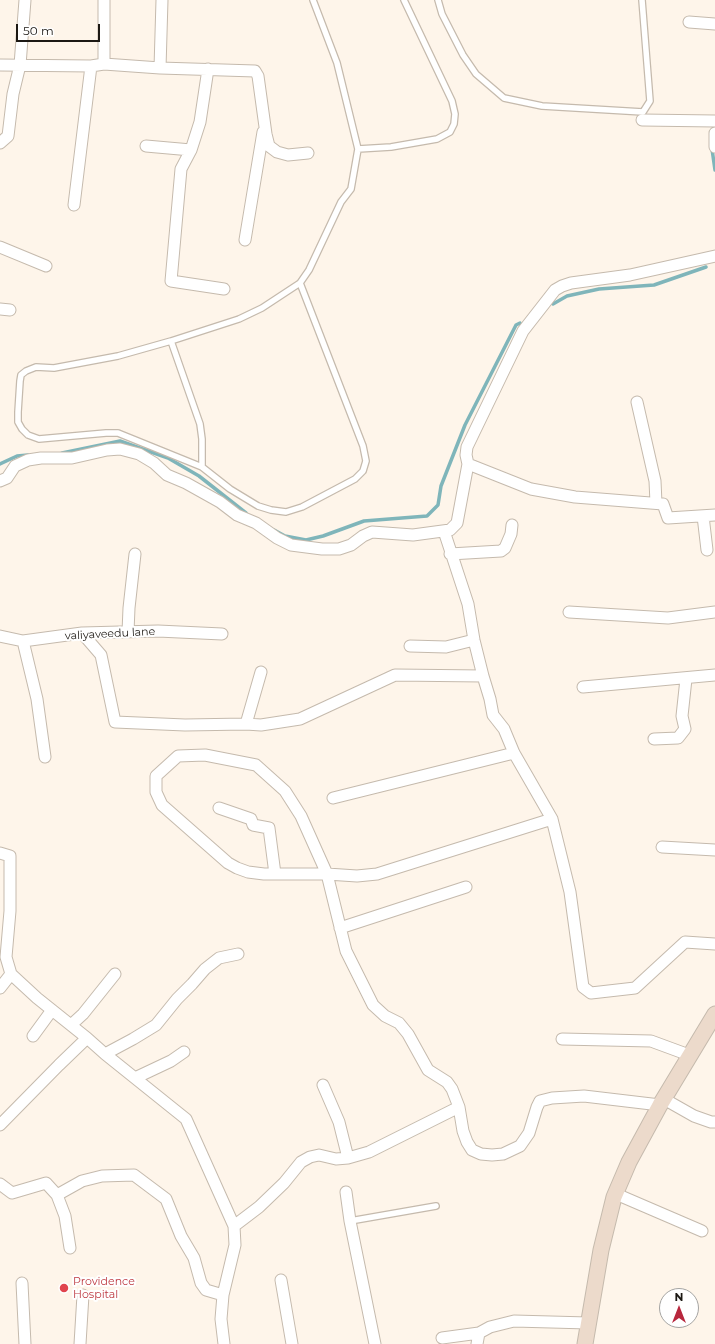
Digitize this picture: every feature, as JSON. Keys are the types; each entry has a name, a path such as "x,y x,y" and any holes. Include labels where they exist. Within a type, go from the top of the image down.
{"main road":[{"path":"585,1344 601,1250 616,1194 629,1162 662,1102 689,1055 709,1033 715,1014"}],"street":[{"path":"0,143 8,136 20,65 25,0"},
{"path":"104,0 104,64"},
{"path":"160,68 162,0"},
{"path":"689,22 715,24"},
{"path":"0,65 91,66 104,64 160,68 255,71 258,76 269,146 277,152 288,155 308,153"},
{"path":"74,205 91,66"},
{"path":"208,69 200,122 191,150 181,169 171,281 224,289"},
{"path":"642,120 715,121"},
{"path":"245,240 265,122"},
{"path":"715,134 715,147"},
{"path":"146,146 191,150"},
{"path":"0,247 46,266"},
{"path":"0,481 7,478 15,466 28,460 41,458 72,458 99,451 120,449 139,454 154,463 167,475 186,482 220,502 237,515 256,523 277,538 291,545 322,549 339,549 351,545 363,536 372,532 413,535 450,530 457,523 468,464 466,455 467,447 523,331 555,290 571,283 630,275 715,256"},
{"path":"636,402 655,481 656,503"},
{"path":"468,464 531,489 575,497 663,504 668,518 715,515"},
{"path":"703,516 707,550"},
{"path":"450,554 501,551 505,548 511,534 512,525"},
{"path":"444,531 450,554 468,604 474,640 493,714 504,729 514,753 552,819 570,892 583,987 591,993 635,988 685,942 715,944"},
{"path":"128,632 135,554"},
{"path":"569,612 668,618 715,612"},
{"name":"valiyaveedu lane","path":"0,636 23,641 82,633 158,631 222,634"},
{"path":"82,633 101,655 115,722 185,725 261,725 300,719 395,675 418,674 483,676"},
{"path":"410,646 446,647 474,640"},
{"path":"23,641 37,699 45,757"},
{"path":"246,724 261,672"},
{"path":"583,687 715,675"},
{"path":"654,739 678,738 685,729 682,716 686,678"},
{"path":"333,798 514,753"},
{"path":"552,819 377,874 357,876 327,874 275,874 248,872 228,863 162,805 156,792 156,776 178,756 204,755 256,765 284,791 301,816 327,874 346,951 373,1005 385,1016 399,1023 408,1034 428,1070 447,1082 452,1089 459,1107 463,1131 472,1150 481,1154 492,1155 503,1154 520,1146 529,1133 537,1106 540,1101 552,1098 584,1096 662,1102 694,1116 715,1122"},
{"path":"219,808 251,819 253,825 269,828 275,874"},
{"path":"662,847 715,850"},
{"path":"0,853 10,856 10,911 6,957 11,974 37,998 186,1119 234,1226 235,1244 223,1295 221,1319 224,1344"},
{"path":"340,928 466,887"},
{"path":"105,1054 156,1025 177,999 205,969 219,958 238,954"},
{"path":"0,988 11,974"},
{"path":"71,1025 84,1014 115,974"},
{"path":"33,1036 52,1010"},
{"path":"0,1125 53,1070 87,1038"},
{"path":"562,1039 651,1040 689,1055"},
{"path":"135,1078 170,1061 184,1052"},
{"path":"323,1084 339,1122 348,1158"},
{"path":"234,1226 259,1207 284,1183 301,1162 310,1157 319,1155 336,1159 348,1158 369,1152 459,1107"},
{"path":"57,1195 82,1181 102,1176 134,1175 166,1199 181,1236 194,1258 201,1283 206,1290 223,1295"},
{"path":"0,1184 12,1193 46,1183 57,1195 65,1216 70,1248"},
{"path":"346,1192 350,1221 375,1344"},
{"path":"616,1194 702,1231"},
{"path":"281,1280 292,1344"},
{"path":"22,1283 25,1344"},
{"path":"80,1344 83,1295"},
{"path":"442,1338 479,1332 490,1327 514,1321 588,1323"},
{"path":"477,1344 479,1332"}],"lane":[{"path":"300,283 363,446 366,461 363,471 355,479 302,507 286,512 258,506 230,489 202,467 118,433 39,439 28,435 18,422 21,375 26,371 36,368 54,368 118,356 171,341 239,319 262,308 300,283 309,270 341,202 351,189 358,149 337,63 313,0"},
{"path":"358,149 390,147 437,139 450,132 454,124 455,114 452,101 404,0"},
{"path":"438,0 442,14 463,55 476,74 504,98 542,106 643,112 650,101 642,0"},
{"path":"171,341 200,424 202,439 202,467"},
{"path":"350,1221 436,1206"}],"waterway":[{"path":"712,149 715,170"},
{"path":"553,304 567,296 599,289 654,285 706,267"},
{"path":"274,530 285,536 306,540 323,536 364,521 427,516 438,505 441,486 465,425 516,325 520,323"},
{"path":"62,453 120,441 168,458 199,476 246,513"},
{"path":"0,464 17,456 28,455"}],"place":[{"name":"Providence Hospital","path":"64,1288"}]}
